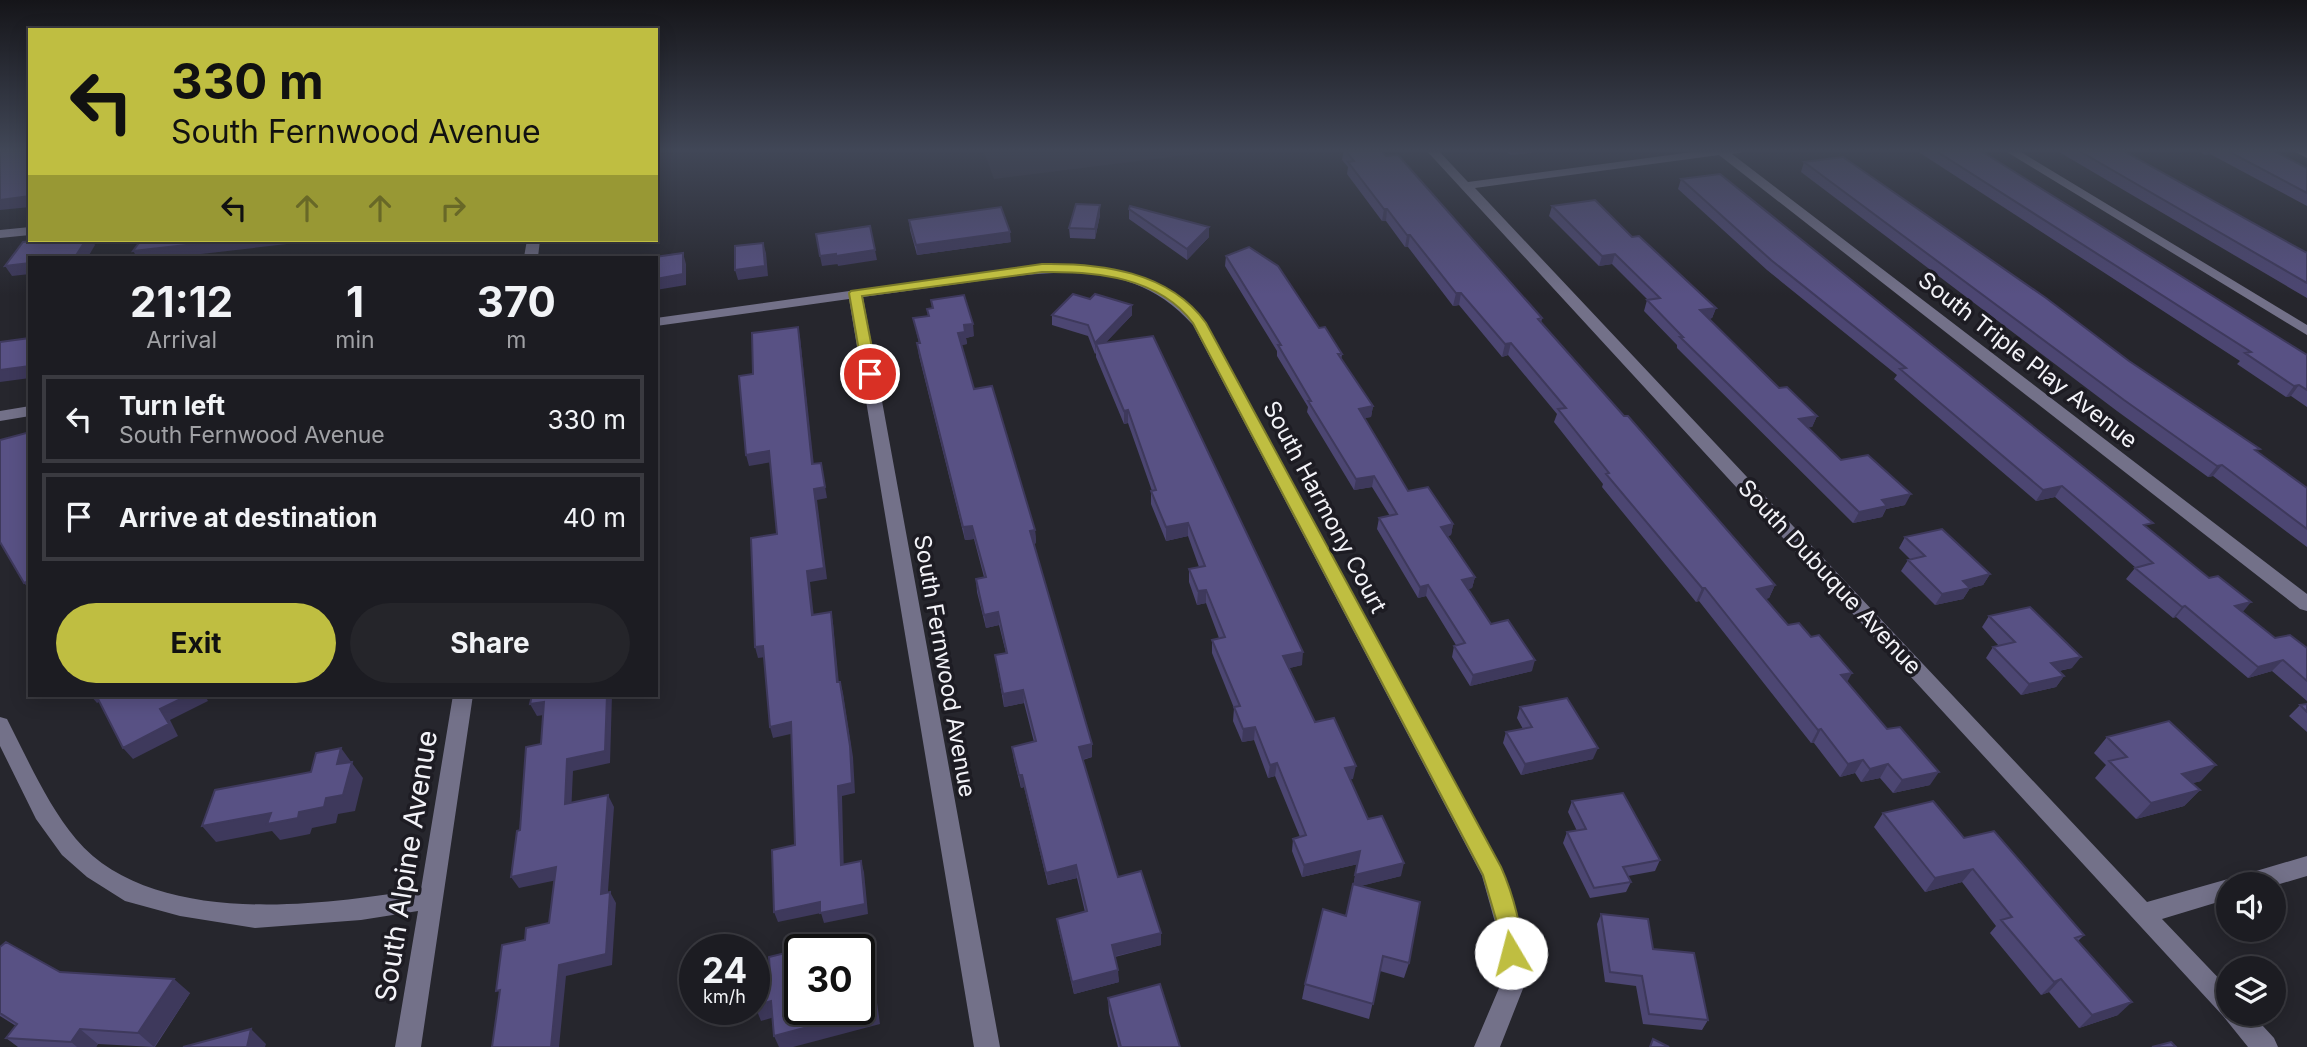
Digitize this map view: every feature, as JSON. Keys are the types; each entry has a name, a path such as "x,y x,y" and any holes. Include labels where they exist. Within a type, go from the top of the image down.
{"street":[{"name":"South Dubuque Avenue","path":"1476,198 2216,993"},
{"name":"South Triple Play Avenue","path":"1782,198 2307,604"},
{"path":"2088,198 2307,331"},
{"path":"0,234 28,230"},
{"name":"South Harmony Court","path":"658,322 1042,268 1090,269 1144,281 1187,306 1206,335 1493,874 1508,926 1514,981 1488,1047"},
{"name":"South Fernwood Avenue","path":"855,293 987,1047"},
{"path":"0,415 28,411"},
{"name":"South Alpine Avenue","path":"408,1047 463,697"},
{"path":"0,725 44,812 70,848 95,870 133,894 180,906 255,917 361,910 431,898"},
{"path":"2286,872 2307,866"},
{"path":"2143,914 2216,893"},
{"path":"2246,1026 2265,1047"}],"building":[{"path":"1375,198 1436,198 1542,318 1538,319 1624,416 1628,416 1775,585 1757,589 1788,625 1799,623 1811,637 1819,635 1852,673 1841,675 1887,729 1900,727 1939,772 1902,780 1888,764 1870,769 1863,760 1848,764 1705,588 1702,588 1606,474 1609,473 1558,409 1566,408 1511,343 1505,344 1461,293 1456,293 1410,235 1407,235 1387,209"},
{"path":"1702,198 1750,198 2153,523 2144,525 2209,578 2218,576 2251,602 2235,606 2275,638 2290,635 2307,648 2307,681 2283,660 2258,667 2135,568 2153,563 2062,486 2043,490 1900,369 1906,368 1771,260"},
{"path":"1852,198 1902,198 2046,298 2129,361 2260,449 2255,450 2307,488 2307,529 2222,465 2217,466"},
{"path":"2010,198 2056,198 2307,355 2307,390 2299,385 2294,386 2245,353 2251,352"},
{"path":"2160,198 2208,198 2307,253 2307,283"},
{"path":"1595,200 1632,237 1639,236 1716,308 1700,310 1779,388 1787,387 1817,416 1799,419 1841,460 1868,455 1911,494 1882,500 1887,506 1859,512 1680,337 1683,337 1647,300 1660,298 1615,254 1602,256 1552,206"},
{"path":"1076,204 1100,205 1095,229 1069,228"},
{"path":"1130,206 1209,227 1187,249 1129,209"},
{"path":"1001,207 1010,232 916,245 909,220"},
{"path":"870,226 875,250 820,256 816,234"},
{"path":"23,242 85,242 76,256 28,256 28,263 5,266"},
{"path":"140,242 213,242 133,251"},
{"path":"763,243 765,266 735,270 735,246"},
{"path":"1249,247 1278,266 1319,328 1325,327 1342,354 1338,354 1373,406 1359,409 1408,491 1428,487 1453,524 1441,527 1475,577 1462,580 1491,624 1508,620 1535,660 1473,675 1454,646 1465,643 1428,585 1420,587 1379,518 1397,514 1374,476 1356,479 1308,401 1311,401 1278,345 1281,345 1226,256"},
{"path":"683,253 683,274 658,279 658,257"},
{"path":"1073,294 1090,299 1095,294 1132,305 1095,343 1088,325 1052,315"},
{"path":"964,295 973,324 964,325 965,332 958,333 974,389 992,386 1035,530 1030,531 1092,744 1079,747 1118,877 1141,871 1161,933 1112,945 1118,970 1072,982 1057,919 1087,911 1076,865 1046,873 1022,775 1019,775 1012,747 1036,741 1023,690 1003,694 995,655 1007,653 998,612 984,615 976,579 986,577 972,526 963,527 913,318 929,316 927,309 933,308 931,300"},
{"path":"798,327 812,464 821,463 825,487 814,489 824,568 807,571 812,615 831,612 837,682 840,682 850,746 852,783 838,786 841,865 861,861 865,904 820,913 820,902 774,912 772,850 795,845 791,722 770,727 763,646 755,647 751,538 777,534 769,451 746,455 739,376 753,374 752,333"},
{"path":"1153,336 1303,652 1283,656 1315,722 1334,718 1356,766 1345,768 1368,819 1382,816 1404,863 1355,875 1360,851 1304,865 1293,839 1306,835 1277,763 1270,765 1255,727 1243,729 1234,707 1240,706 1212,640 1225,637 1206,590 1198,591 1189,569 1205,566 1188,523 1166,527 1151,491 1156,490 1128,410 1124,411 1096,344"},
{"path":"28,338 28,366 0,370 0,342"},
{"path":"28,433 28,581 24,583 0,542 0,440"},
{"path":"1942,529 1990,574 1963,581 1970,588 1942,594 1908,560 1925,556 1905,537"},
{"path":"2030,607 2081,657 2051,663 2064,676 2029,684 1993,647 2015,642 1989,616"},
{"path":"97,697 185,697 160,709 169,724 123,748"},
{"path":"532,697 607,697 605,751 567,759 565,804 608,795 601,894 610,892 606,954 559,965 551,1047 492,1047 500,990 496,991 502,945 525,940 526,928 549,923 556,867 511,877 517,831 520,830 526,747 541,744 544,702 530,704"},
{"path":"1567,698 1598,748 1525,764 1506,732 1532,727 1520,707"},
{"path":"2169,721 2216,765 2182,774 2200,790 2151,803 2109,761 2127,757 2107,737"},
{"path":"341,748 337,764 352,762 343,795 326,798 324,807 299,812 298,818 267,824 271,813 202,826 215,790 311,772 316,753"},
{"path":"1623,793 1660,860 1623,867 1631,882 1594,888 1567,832 1586,829 1572,801"},
{"path":"1933,801 1964,838 1994,831 2084,935 2075,938 2132,1002 2092,1015 2061,979 2054,982 2001,920 2012,917 1973,869 1935,878 1883,813"},
{"path":"1353,884 1420,902 1409,963 1383,956 1373,1004 1305,984 1323,909 1346,916"},
{"path":"1601,914 1648,919 1653,949 1694,953 1708,1020 1649,1014 1642,976 1610,972"},
{"path":"6,942 60,972 174,979 138,1033 80,1029 71,1042 6,1038 17,1024 0,1013 0,947"},
{"path":"784,953 784,1025 815,1025 774,1036 770,1001 770,957"},
{"path":"1160,984 1180,1047 1121,1047 1108,998"},
{"path":"251,1029 247,1047 183,1047"},
{"path":"1653,1039 1669,1047 1650,1047"},
{"path":"2171,1042 2176,1047 2152,1047"}],"route":[{"path":"870,374 855,293 1042,268 1067,268 1090,269 1133,277 1157,287 1187,306 1199,323 1493,874 1508,926 1511,953"}]}
